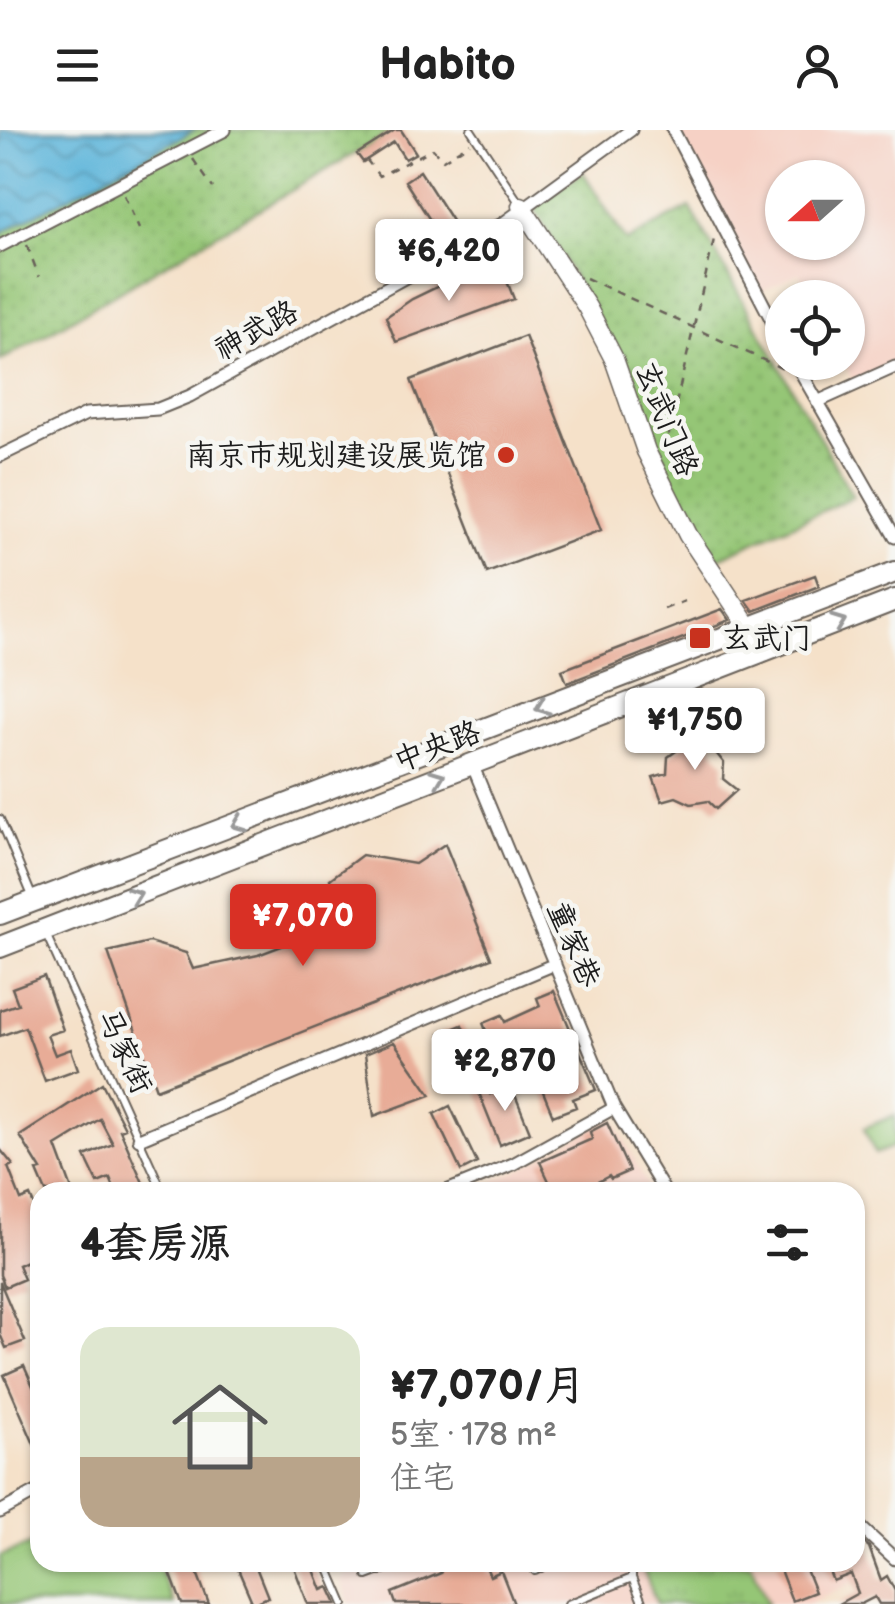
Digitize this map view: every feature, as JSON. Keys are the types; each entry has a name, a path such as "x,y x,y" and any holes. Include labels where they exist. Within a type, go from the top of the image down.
{"main road":[{"name":"中央路","path":"0,914 895,572"},
{"name":"中央路","path":"0,947 895,600"}],"street":[{"path":"0,246 225,130"},
{"name":"神武路","path":"0,456 74,418 96,412 158,409 190,396 502,224 521,206 631,130"},
{"path":"673,130 765,308"},
{"name":"玄武门路","path":"521,206 562,266 614,359 659,477 688,535 764,651"},
{"path":"817,402 895,368"},
{"path":"804,380 895,537"},
{"name":"童家巷","path":"472,764 614,1108 659,1182"},
{"path":"139,1139 555,964"},
{"path":"469,1182 514,1164 614,1108"},
{"path":"0,1512 30,1496"},
{"path":"865,1531 895,1559"}],"lane":[{"path":"470,130 521,206"},
{"path":"0,819 34,900"},
{"name":"马家街","path":"44,930 158,1182"},
{"path":"330,1572 344,1604"},
{"path":"366,1576 377,1572"},
{"path":"632,1572 643,1604"},
{"path":"568,1604 632,1578"}],"path":[{"path":"366,160 378,176 433,149 443,160 476,139"},
{"path":"187,150 213,188"},
{"path":"120,184 139,229"},
{"path":"659,477 718,220"},
{"path":"22,234 39,277"},
{"path":"562,266 765,361"},
{"path":"664,609 685,601"}],"shaded area":[{"path":"673,130 895,130 895,367 855,385 852,380 865,380 865,280 803,280 799,273 784,280 765,280 765,289 757,293"},
{"path":"613,1117 646,1182 490,1182"},
{"path":"865,1549 882,1569 807,1604 350,1604 341,1581 344,1575 865,1572"}],"green space":[{"path":"0,130 395,130 0,361"},
{"path":"583,172 626,241 690,207 765,340 765,380 787,380 853,497 717,559 657,459 618,355 533,206"},
{"path":"895,1115 895,1146 875,1154 864,1128"},
{"path":"30,1545 30,1572 161,1572 174,1604 0,1604 0,1556"},
{"path":"644,1572 755,1572 768,1604 657,1604"}],"water":[{"path":"0,130 195,130 0,233"}],"building":[{"path":"401,130 416,153 405,159 394,142 363,162 357,154"},
{"path":"420,171 454,224 439,234 405,181"},
{"path":"503,271 514,299 396,342 386,317 412,299 441,285"},
{"name":"南京市规划建设展览馆","path":"525,336 601,530 487,573 411,380"},
{"path":"815,575 819,586 754,611 746,600"},
{"path":"722,609 730,620 567,683 562,670"},
{"path":"687,729 714,735 712,748 724,763 723,779 737,790 716,809 708,801 691,804 676,797 662,801 653,777 667,773 668,757 683,746"},
{"path":"445,844 491,958 156,1089 108,952 149,942 186,953 193,969 258,955 306,937 339,914 330,879 362,855 415,864"},
{"path":"44,976 63,1030 47,1035 55,1055 71,1049 78,1069 45,1081 25,1027 0,1036 0,1010 18,1004 12,988"},
{"path":"554,991 596,1090 573,1099 576,1107 553,1116 533,1067 505,1079 483,1023 502,1015 505,1022 540,1006 537,998"},
{"path":"462,1025 483,1077 460,1085 440,1034"},
{"path":"394,1042 431,1095 374,1116 365,1054"},
{"path":"102,1083 125,1128 120,1130 143,1182 112,1182 110,1178 98,1182 85,1156 113,1144 100,1119 56,1146 69,1182 42,1182 37,1171 41,1170 20,1136"},
{"path":"511,1085 530,1132 500,1145 479,1093 488,1089 490,1094"},
{"path":"450,1106 477,1163 461,1171 434,1114"},
{"path":"607,1123 629,1171 597,1182 549,1182 540,1162 592,1139 590,1132"},
{"path":"0,1149 13,1165 8,1167 21,1200 30,1196 30,1260 18,1265 24,1279 5,1287 0,1275"},
{"path":"0,1282 25,1341 6,1348 0,1334"},
{"path":"24,1366 30,1380 30,1435 4,1375"},
{"path":"865,1544 881,1580 887,1576 895,1591 895,1604 879,1604 875,1597 861,1604 838,1604 858,1593 851,1574 833,1581 829,1572 865,1572"},
{"path":"170,1572 197,1572 209,1604 182,1604"},
{"path":"239,1572 258,1572 268,1597 253,1604"},
{"path":"296,1572 315,1572 322,1590 329,1587 337,1604 308,1604"},
{"path":"488,1572 490,1576 501,1572 514,1604 396,1604 392,1593 441,1573"},
{"path":"781,1572 807,1572 815,1592 792,1601"}],"place":[{"name":"南京市规划建设展览馆","path":"506,455"},
{"name":"玄武门","path":"700,638"}]}
